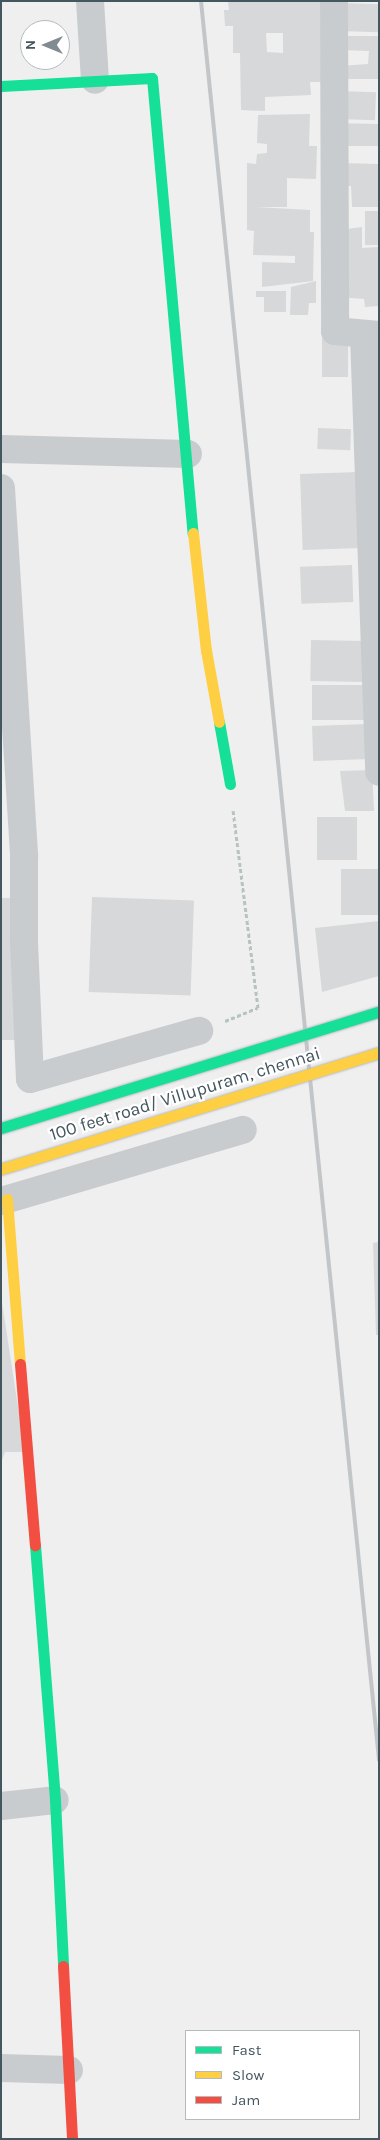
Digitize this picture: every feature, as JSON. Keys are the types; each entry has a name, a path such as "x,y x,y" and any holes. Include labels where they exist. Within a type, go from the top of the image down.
{"main road":[{"path":"1,86 152,78 188,454 191,516 206,650 230,784"},
{"name":"100 feet road/ Villupuram, chennai","path":"1,1128 379,1012"},
{"name":"100 feet road/ Villupuram, chennai","path":"1,1169 379,1053"},
{"path":"4,1200 54,1800 72,2139"}],"street":[{"path":"90,1 95,80"},
{"path":"334,1 335,331 371,335 379,772"},
{"path":"1,449 188,454"},
{"path":"1,488 24,857 24,942 30,1079 199,1030"},
{"path":"4,1200 243,1130"},
{"path":"1,1806 54,1800"},
{"path":"1,2068 69,2070"}],"path":[{"path":"199,1030 258,1008 230,784"}],"building":[{"path":"228,1 320,2 321,82 310,82 311,95 265,97 265,111 241,110 240,53 233,53 233,26 225,26 224,10 229,10","holes":["266,33 283,33 283,53 267,52"]},
{"path":"341,3 379,4 378,32 340,31"},
{"path":"340,36 379,36 379,79 340,79 339,66 368,64 369,51 341,50"},
{"path":"340,91 376,92 375,120 339,119"},
{"path":"310,114 309,146 317,146 316,179 287,178 287,207 256,207 310,210 310,232 314,232 313,281 262,287 262,262 295,263 295,256 253,255 254,231 247,230 247,163 256,164 257,154 267,153 267,144 257,143 258,115"},
{"path":"334,123 379,124 379,146 348,146 347,161"},
{"path":"340,163 379,164 379,207 352,207 351,186 339,186"},
{"path":"365,211 379,211 379,245 365,245"},
{"path":"362,227 362,248 379,247 379,306 365,307 364,299 337,297 339,230"},
{"path":"316,281 316,303 309,303 308,315 290,315 291,287"},
{"path":"256,291 286,291 286,312 264,312 264,297 256,297"},
{"path":"322,338 348,338 348,377 322,377"},
{"path":"318,428 351,429 350,450 317,449"},
{"path":"358,472 361,548 303,550 300,474"},
{"path":"352,565 353,602 301,604 300,567"},
{"path":"311,640 365,641 364,682 310,681"},
{"path":"312,685 368,685 368,720 312,720"},
{"path":"368,724 369,759 313,761 312,726"},
{"path":"372,770 374,811 345,811 340,771"},
{"path":"317,817 357,817 357,860 317,860"},
{"path":"341,869 379,869 379,915 341,915"},
{"path":"92,897 194,901 191,996 89,992"},
{"path":"1,898 29,898 29,1040 1,1040"},
{"path":"379,921 379,976 322,992 315,928"},
{"path":"379,1242 379,1335 376,1335 373,1243"},
{"path":"1,1296 25,1452 5,1452 1,1463"}],"railway":[{"path":"201,1 379,1760"}],"traffic: fast":[{"path":"1,86 152,78 193,533"},
{"path":"219,722 230,784"},
{"path":"1,1128 379,1012"},
{"path":"35,1545 55,1800 63,1966"}],"traffic: slow":[{"path":"193,533 206,650 219,722"},
{"path":"1,1169 379,1053"},
{"path":"7,1199 20,1364"}],"traffic: jam":[{"path":"20,1364 35,1545"},
{"path":"63,1966 72,2139"}]}
